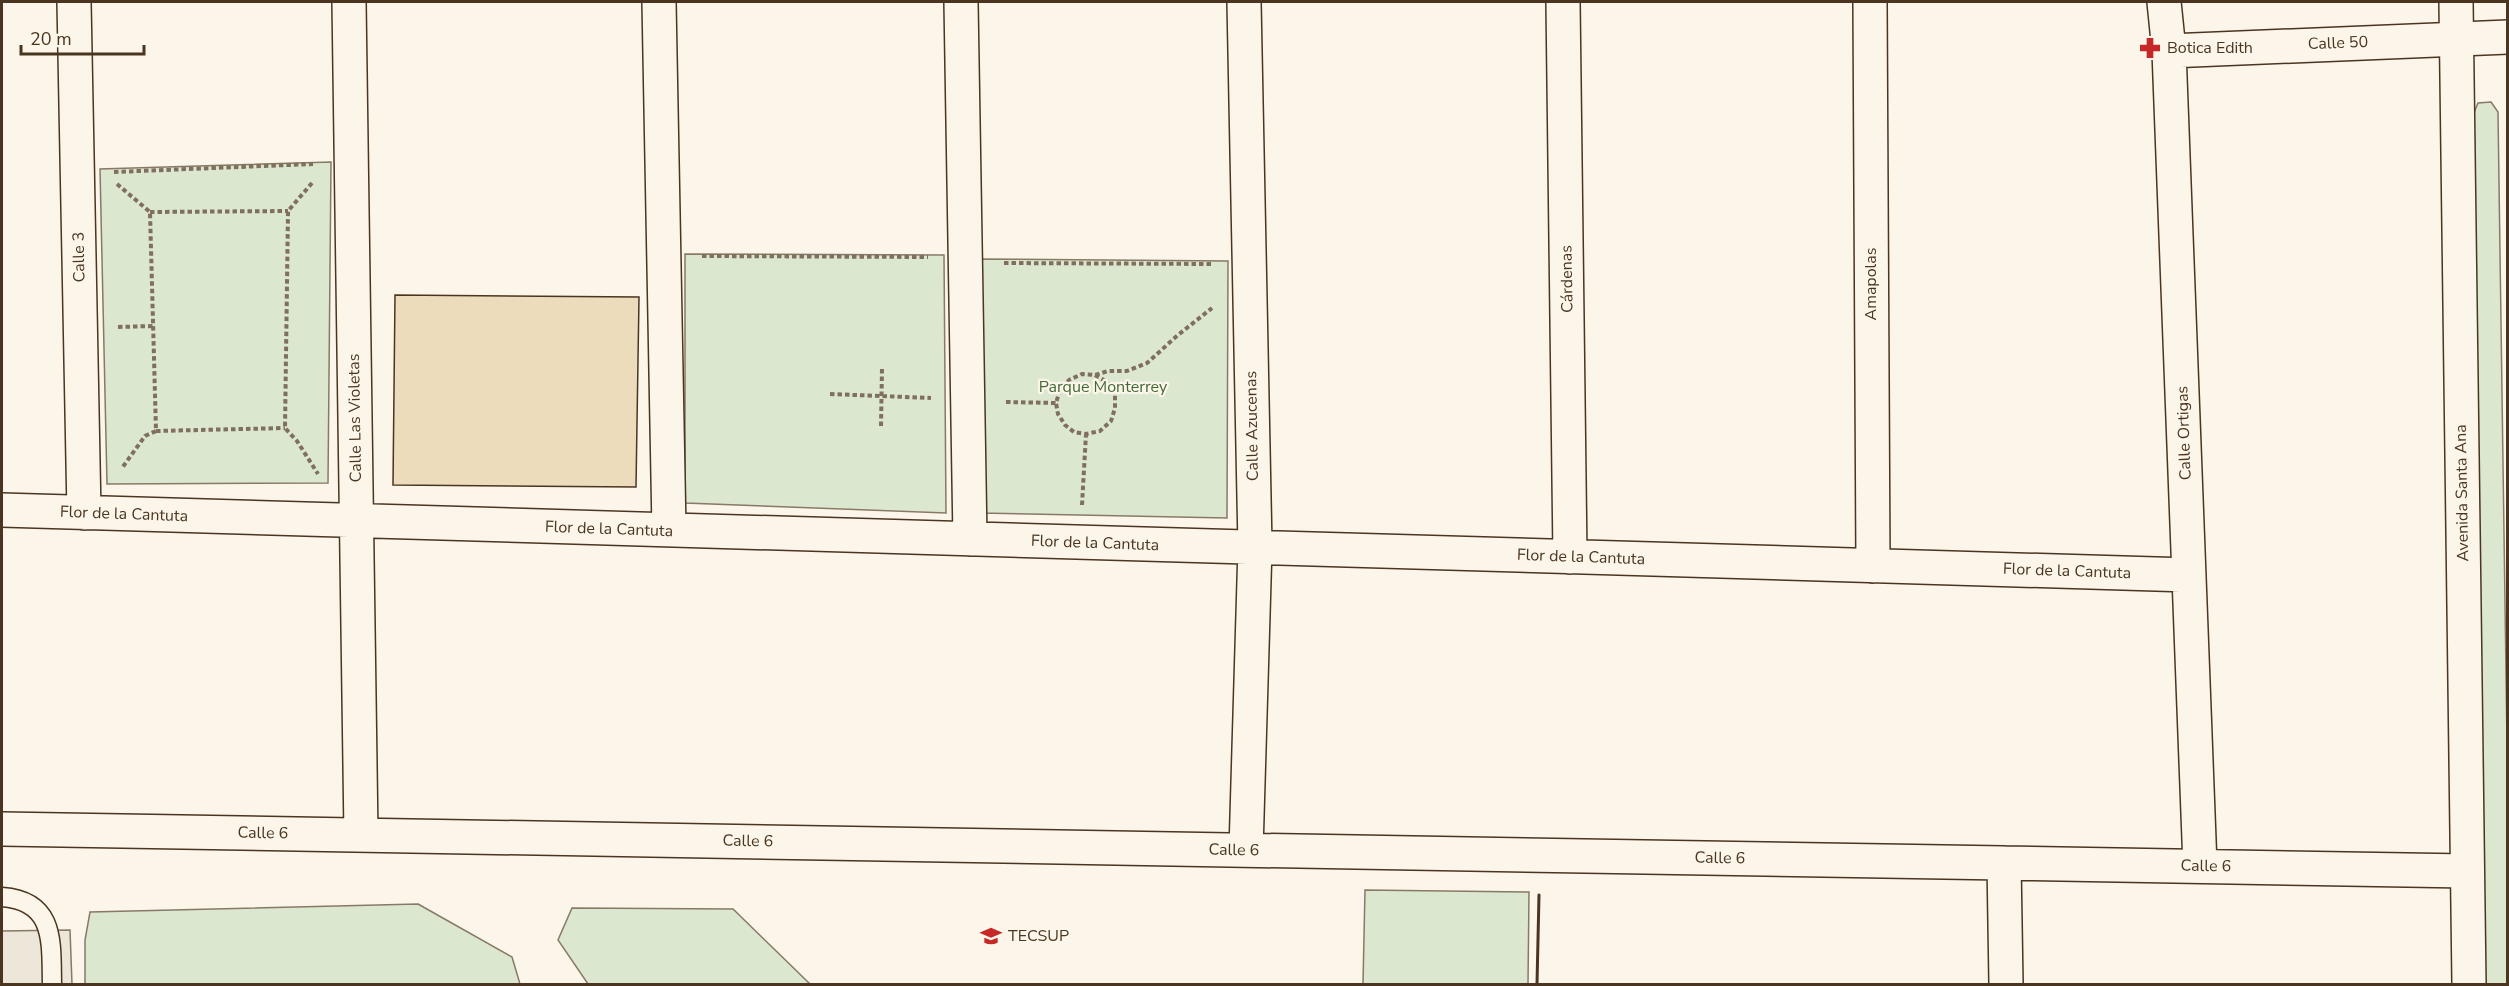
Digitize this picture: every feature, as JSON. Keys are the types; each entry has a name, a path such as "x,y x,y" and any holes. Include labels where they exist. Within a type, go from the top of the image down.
{"street":[{"name":"Calle 3","path":"74,2 84,513"},
{"name":"Calle Las Violetas","path":"349,2 361,835"},
{"path":"659,2 669,530"},
{"path":"961,2 952,260 970,539"},
{"name":"Calle Azucenas","path":"1244,2 1255,547 1246,850"},
{"name":"Cárdenas","path":"1563,2 1570,556"},
{"name":"Amapolas","path":"1870,2 1873,566"},
{"name":"Calle Ortigas","path":"2164,2 2169,51 2200,866"},
{"name":"Avenida Santa Ana","path":"2456,2 2469,984"},
{"name":"Calle 50","path":"2169,51 2508,37"},
{"name":"Flor de la Cantuta","path":"2,510 2189,575"},
{"name":"Calle 6","path":"2,829 2467,870"},
{"path":"2004,863 2006,984"}],"lane":[{"path":"2,897 14,898 27,903 46,922 51,935 52,984"}],"path":[{"path":"103,173 318,164"},
{"path":"316,179 288,211 285,428 297,441 315,471 325,481"},
{"path":"111,180 150,212 288,211"},
{"path":"150,212 156,430"},
{"path":"697,256 1249,265"},
{"path":"1095,375 1107,382 1115,394 1116,408 1111,421 1100,431 1086,434 1074,432 1058,414 1056,403 1060,390 1069,380 1082,374 1095,375 1108,371 1127,371 1147,363 1218,303"},
{"path":"118,327 153,326"},
{"path":"881,426 882,368"},
{"path":"830,394 941,399"},
{"path":"996,402 1056,403"},
{"path":"117,473 126,465 136,446 145,436 156,430 285,428"},
{"path":"1082,509 1086,434"}],"green space":[{"path":"2491,102 2498,112 2507,743 2507,984 2482,984 2473,115 2478,103"},
{"path":"331,162 328,483 107,484 100,169"},
{"path":"685,254 944,255 946,513 685,503"},
{"name":"Parque Monterrey","path":"977,259 1228,261 1227,518 980,513"},
{"path":"1365,890 1529,892 1528,984 1363,984"},
{"path":"418,904 512,957 520,984 85,984 85,940 90,912"},
{"path":"572,908 733,909 810,984 588,984 558,940"}],"shaded area":[{"path":"70,930 72,984 2,984 2,931"}],"building":[{"path":"395,295 639,297 636,487 393,485"}],"wall":[{"path":"1537,984 1539,895"}],"place":[{"name":"Botica Edith","path":"2150,48"},
{"name":"TECSUP","path":"991,936"}]}
